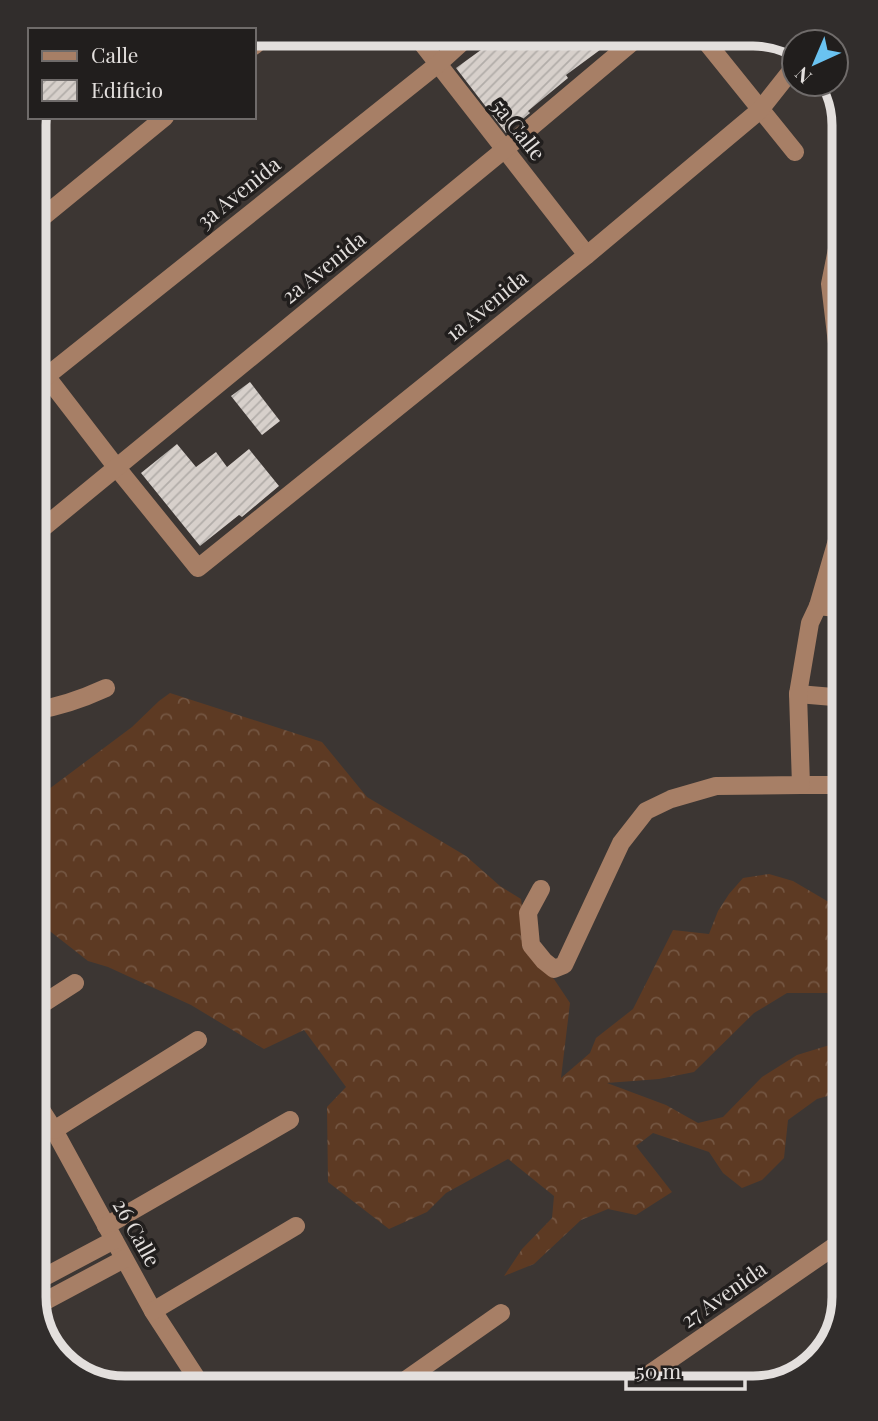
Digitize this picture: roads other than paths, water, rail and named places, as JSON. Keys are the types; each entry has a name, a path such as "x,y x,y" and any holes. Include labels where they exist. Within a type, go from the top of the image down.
{"street":[{"name":"5a Calle","path":"424,46 587,255"},
{"name":"3a Avenida","path":"46,378 458,46"},
{"name":"2a Avenida","path":"46,525 628,46"},
{"path":"709,46 795,152"},
{"name":"1a Avenida","path":"117,468 198,568 587,255 760,110 780,85"},
{"path":"46,214 163,119"},
{"path":"832,274 832,301"},
{"path":"46,388 117,468"},
{"path":"801,785 798,694 810,623 818,607 832,558"},
{"path":"818,607 832,608"},
{"path":"46,709 106,688"},
{"path":"798,694 832,697"},
{"path":"541,889 528,913 531,944 554,969 564,965 621,843 646,811 671,799 716,786 832,785"},
{"path":"46,1002 75,983"},
{"path":"54,1130 198,1040"},
{"name":"26 Calle","path":"46,1117 152,1311 194,1375"},
{"path":"46,1275 290,1120"},
{"path":"152,1311 296,1226"},
{"name":"27 Avenida","path":"647,1376 832,1248"},
{"path":"46,1301 124,1259"},
{"path":"412,1375 501,1313"}]}
